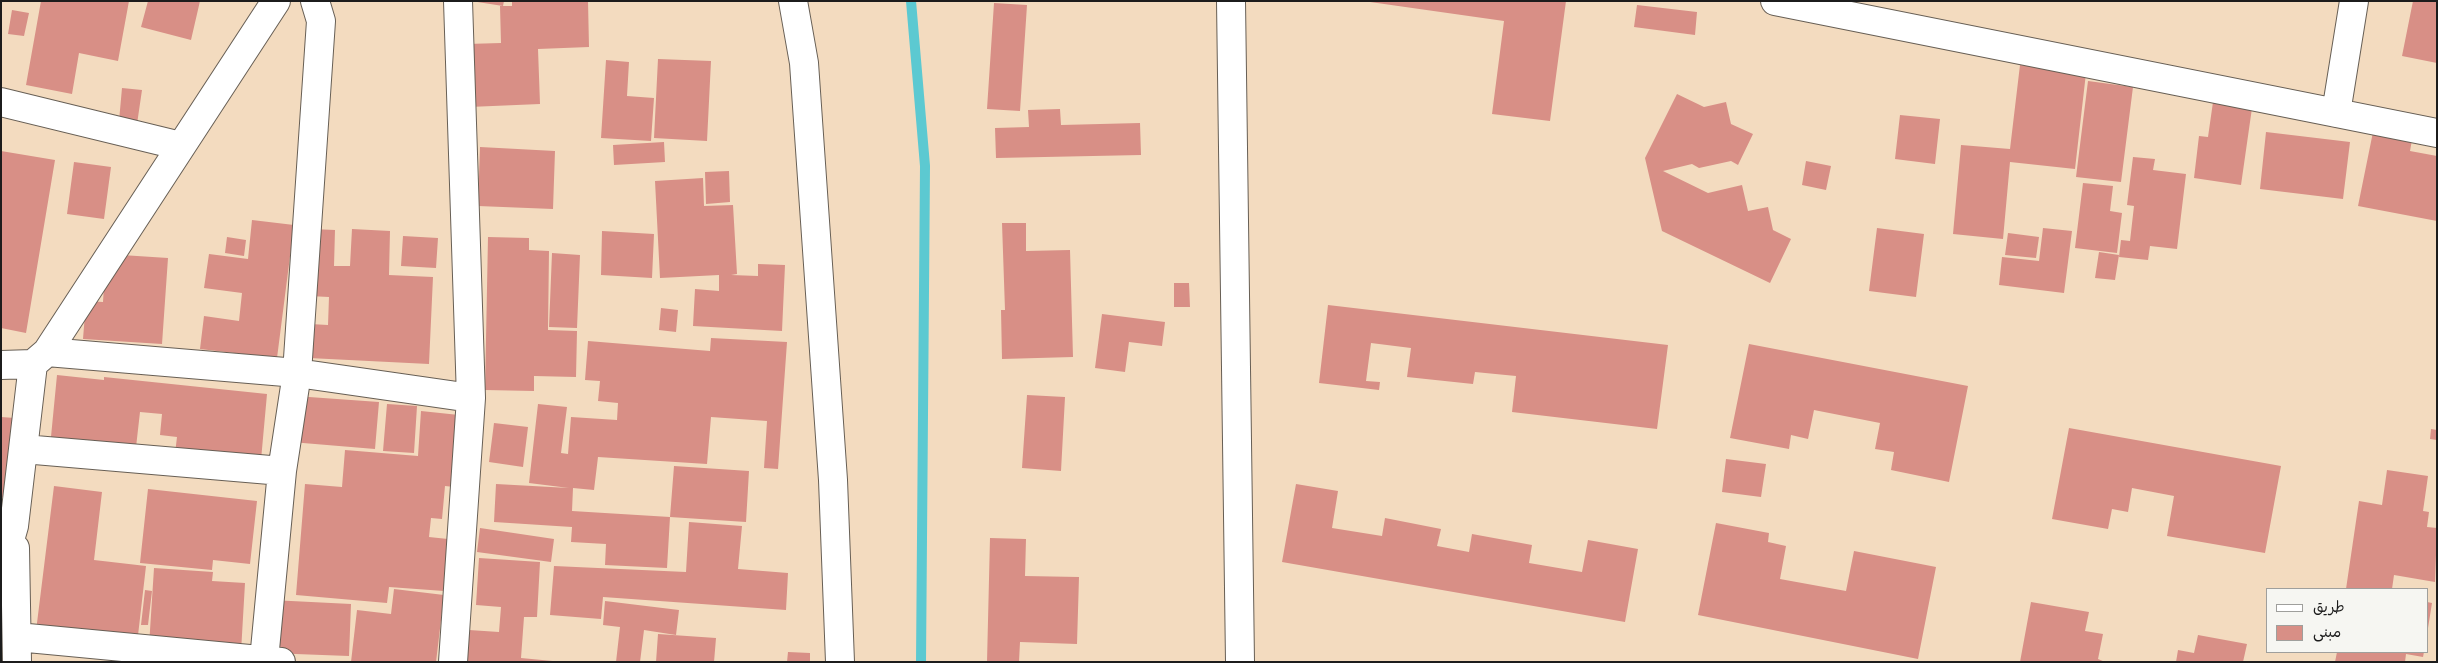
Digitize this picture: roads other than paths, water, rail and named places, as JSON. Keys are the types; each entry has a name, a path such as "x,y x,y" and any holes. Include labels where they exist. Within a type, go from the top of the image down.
{"street":[{"path":"276,1 40,358 23,449 14,526 17,649 272,661 282,471 297,374 321,21 315,1"},
{"path":"453,662 471,398 458,1"},
{"path":"793,1 805,83 833,480 840,662"},
{"path":"1231,1 1240,662"},
{"path":"1775,1 2437,132"},
{"path":"2336,113 2354,1"},
{"path":"1,102 181,146"},
{"path":"1,365 40,358 297,374 471,398"},
{"path":"23,449 282,471"},
{"path":"1,572 14,526"}],"waterway":[{"path":"911,1 925,166 921,662"}]}
